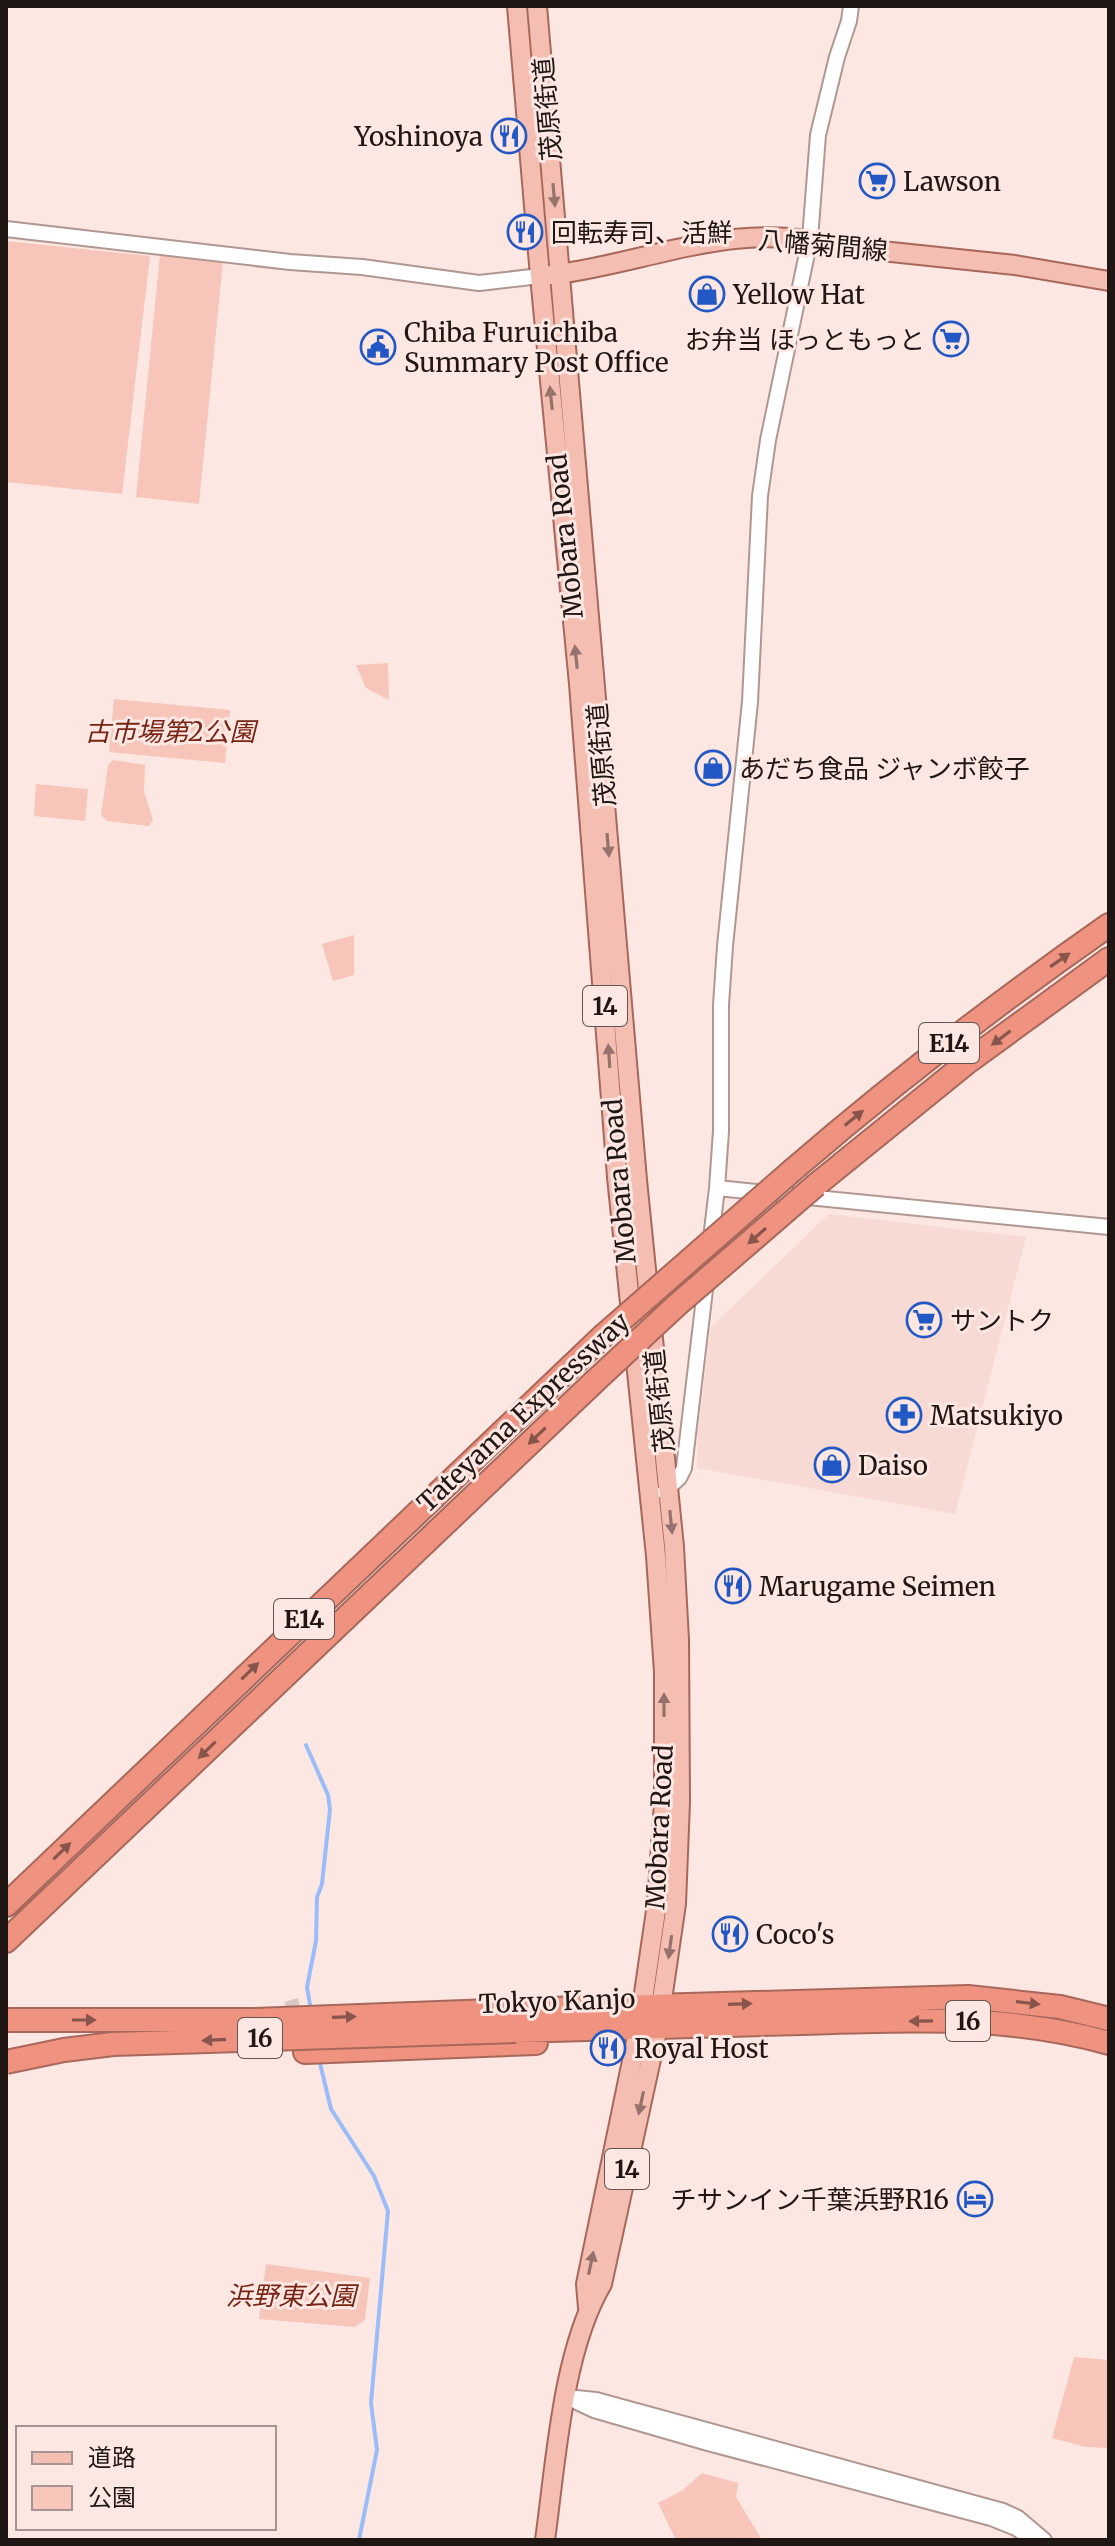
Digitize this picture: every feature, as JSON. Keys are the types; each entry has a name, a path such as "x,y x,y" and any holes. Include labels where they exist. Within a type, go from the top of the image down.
{"highway":[{"name":"Tateyama Expressway","path":"6,1905 603,1336 851,1120 1024,984 1109,925"},
{"name":"Tateyama Expressway","path":"6,1941 678,1304 816,1185 969,1061 1109,959"},
{"name":"Tokyo Kanjo","path":"645,2019 968,1997 1060,2007 1109,2019"},
{"name":"16","path":"305,2052 583,2041 645,2019"},
{"name":"Tokyo Kanjo","path":"6,2020 989,2021 1052,2029 1109,2043"},
{"name":"Tokyo Kanjo","path":"6,2062 31,2055 113,2044 516,2020"}],"main road":[{"name":"Mobara Road","path":"517,6 580,699 617,1177 656,1556 664,1672 664,1802 645,2019"},
{"name":"茂原街道","path":"537,6 634,1148 677,1595 681,1709 676,1904 645,2019 602,2284 588,2308 566,2397"},
{"name":"八幡菊間線","path":"540,276 562,274 709,241 787,237 834,246 1015,265 1109,281"},
{"name":"14","path":"545,2540 566,2397"}],"street":[{"path":"650,1503 679,1478 684,1468 717,1188 721,1131 721,1005 750,702 760,496 768,440 810,239 818,135 851,6"},
{"path":"6,229 290,262 362,267 479,283 540,276"},
{"path":"717,1188 1109,1227"},
{"path":"566,2397 594,2410 708,2443 991,2518 1016,2528 1032,2540"},
{"path":"566,2397 596,2400 1003,2511 1018,2518 1044,2540"}],"shaded area":[{"path":"829,1214 1026,1237 955,1514 697,1468 698,1431 711,1327"}],"green space":[{"path":"6,241 150,256 122,494 6,482"},
{"path":"160,254 223,261 199,504 136,497"},
{"path":"388,663 389,700 366,688 356,665"},
{"name":"古市場第2公園","path":"114,699 230,710 225,763 109,752"},
{"path":"113,760 145,765 144,791 153,820 149,826 107,821 101,815 108,765"},
{"name":"古市場第2公園","path":"36,784 88,789 85,821 34,816"},
{"path":"354,935 354,975 333,981 322,944"},
{"name":"浜野東公園","path":"266,2264 370,2278 365,2320 355,2327 259,2319"},
{"path":"1074,2357 1109,2360 1109,2448 1086,2447 1052,2438"},
{"path":"702,2473 738,2483 736,2497 762,2540 676,2540 658,2503 683,2490"}],"waterway":[{"path":"306,1745 328,1795 330,1809 322,1884 317,1897 316,1941 307,1987 311,2011"},
{"path":"319,2059 331,2109 374,2176 388,2211 371,2403 377,2450 359,2540"}],"tunnel":[{"path":"291,2000 298,2025"}],"place":[{"name":"Yoshinoya","path":"509,136"},
{"name":"Lawson","path":"877,181"},
{"name":"回転寿司、活鮮","path":"525,232"},
{"name":"Yellow Hat","path":"707,294"},
{"name":"お弁当 ほっともっと","path":"951,339"},
{"name":"Chiba Furuichiba Summary Post Office","path":"378,347"},
{"name":"あだち食品 ジャンボ餃子","path":"713,768"},
{"name":"サントク","path":"924,1320"},
{"name":"Matsukiyo","path":"904,1415"},
{"name":"Daiso","path":"832,1465"},
{"name":"Marugame Seimen","path":"733,1586"},
{"name":"Coco's","path":"730,1934"},
{"name":"Royal Host","path":"608,2048"},
{"name":"チサンイン千葉浜野R16","path":"975,2199"}]}
